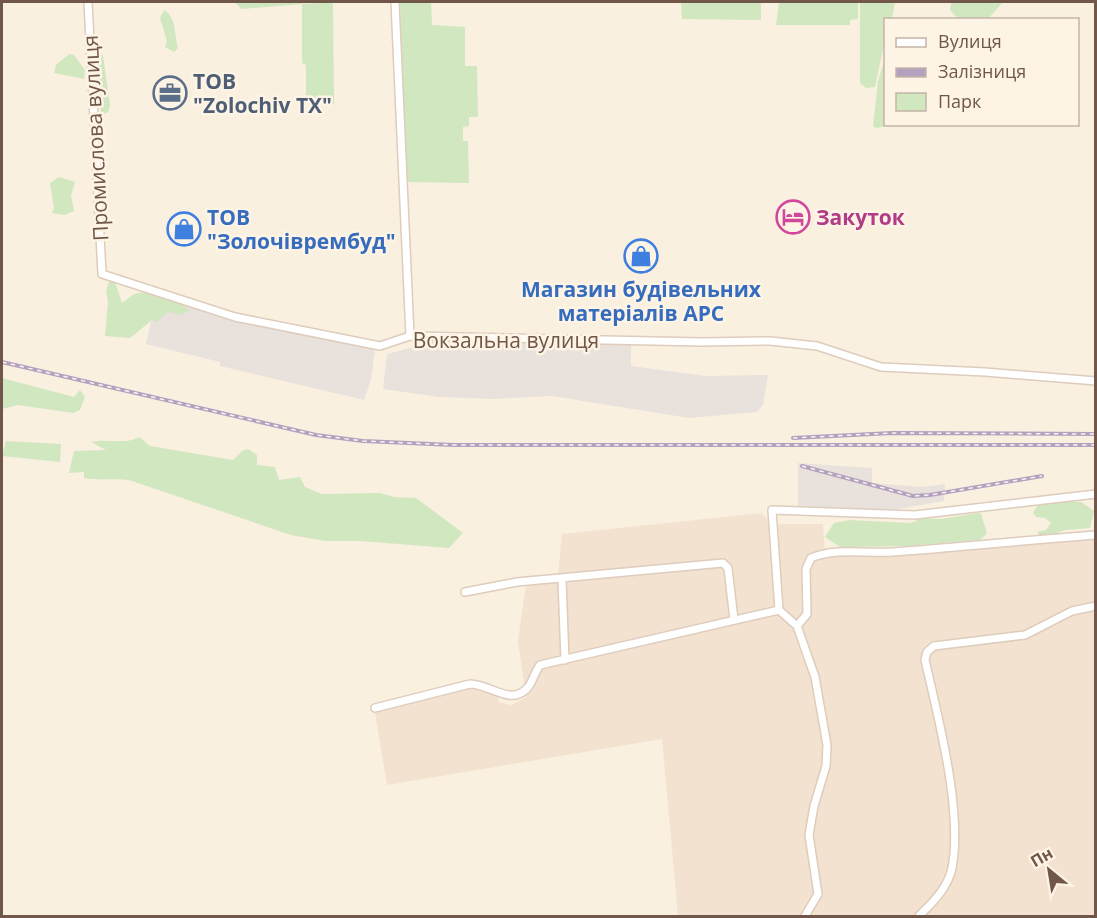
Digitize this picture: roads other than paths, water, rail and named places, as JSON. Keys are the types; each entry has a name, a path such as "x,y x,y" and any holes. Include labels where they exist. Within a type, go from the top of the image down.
{"street":[{"name":"Промислова вулиця","path":"88,2 102,274"},
{"path":"395,2 410,336"},
{"name":"Вокзальна вулиця","path":"102,274 235,317 380,346 410,336 702,342 770,340 817,346 881,367 1095,381"},
{"path":"805,916 818,894 809,835 814,806 826,766 827,745 815,677 797,626 779,610 772,510 915,515 1095,494"},
{"path":"797,626 807,614 806,569 811,558 820,555 890,552 1095,535"},
{"path":"465,592 517,582 723,563 728,568 734,620"},
{"path":"562,579 565,660"},
{"path":"919,916 944,888 952,868 954,833 950,784 925,660 927,652 934,646 1025,634 1072,611 1095,606"},
{"path":"375,708 471,684 483,684 502,694 514,696 526,689 540,665 779,610"}],"railway":[{"path":"2,362 316,435 363,441 454,445 1096,445"},
{"path":"793,438 892,433 1096,434"},
{"path":"802,466 913,496 1042,476"}],"place":[{"name":"ТОВ \"Zolochiv TX\"","path":"170,93"},
{"name":"Закуток","path":"793,217"},
{"name":"ТОВ \"Золочіврембуд\"","path":"184,229"},
{"name":"Магазин будівельних матеріалів APC","path":"641,256"}]}
